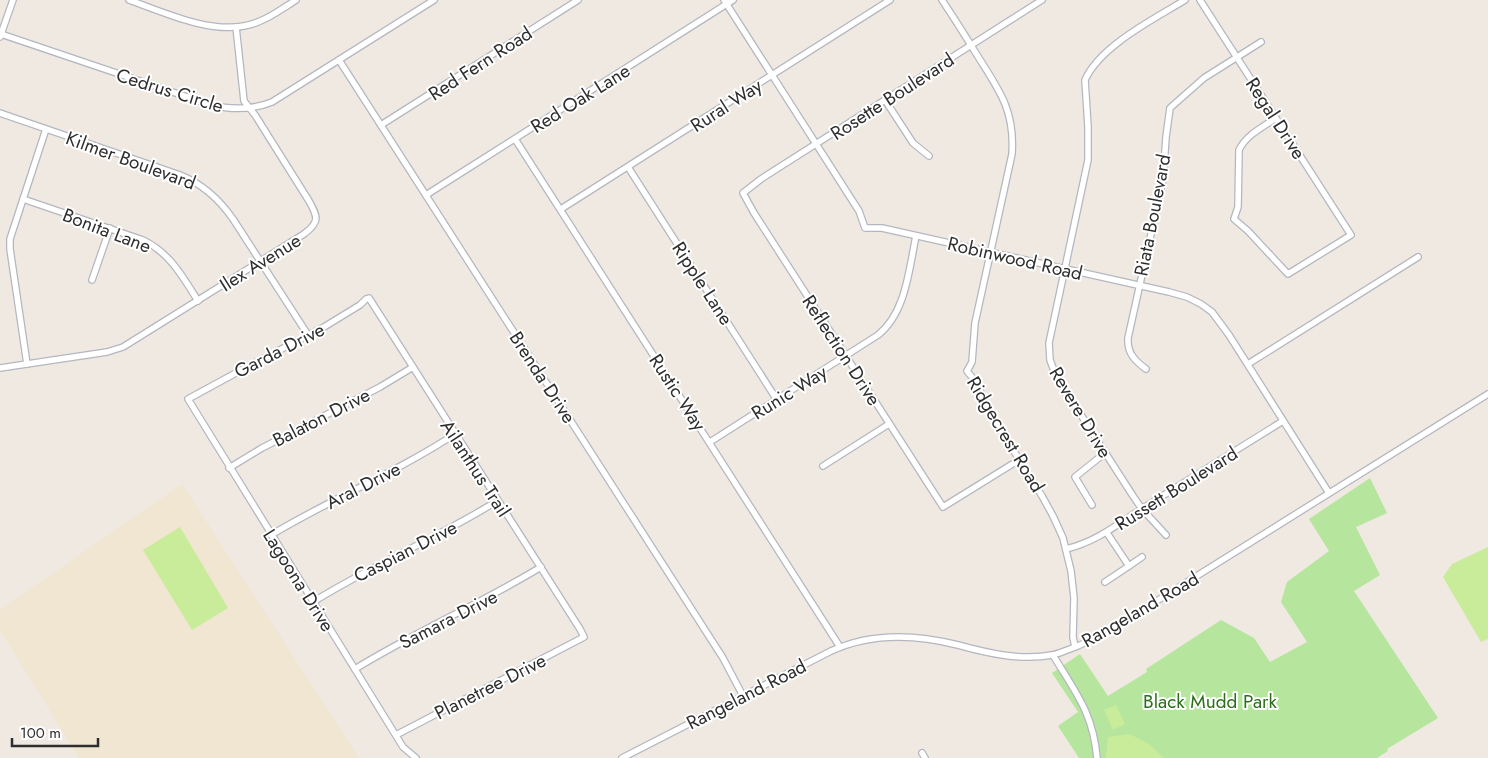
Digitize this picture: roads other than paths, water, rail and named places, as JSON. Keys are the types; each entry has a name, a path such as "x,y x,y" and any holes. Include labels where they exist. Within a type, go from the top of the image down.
{"street":[{"path":"0,36 13,0"},
{"path":"129,0 207,26 220,28 245,26 259,22 296,0"},
{"name":"Cedrus Circle","path":"0,36 211,105 225,108 249,108 272,102 434,0"},
{"name":"Red Fern Road","path":"381,125 578,0"},
{"name":"Red Oak Lane","path":"426,195 725,2 733,0"},
{"name":"Rural Way","path":"560,209 890,0"},
{"name":"Ridgecrest Road","path":"942,0 1004,99 1010,115 1012,133 1012,154 975,323 972,362 967,372 976,382 984,404 1054,516 1066,549 1071,571 1074,598 1073,637 1075,647"},
{"name":"Rosette Boulevard","path":"743,193 761,179 1042,0"},
{"name":"Revere Drive","path":"1166,535 1142,509 1105,454 1056,376 1048,350 1088,160 1088,127 1084,83 1087,74 1111,48 1185,0"},
{"name":"Regal Drive","path":"1200,0 1237,57 1351,235 1288,274 1234,218 1238,207 1239,150 1249,137 1276,118"},
{"name":"Robinwood Road","path":"725,2 859,211 865,228 882,228 1139,285 1187,297 1207,308 1217,318 1248,364 1328,494"},
{"name":"Ilex Avenue","path":"0,368 115,350 131,343 309,231 316,223 316,216 309,201 244,101 236,27"},
{"name":"Riata Boulevard","path":"1146,369 1133,358 1128,343 1163,180 1170,108 1204,78 1261,42"},
{"name":"Brenda Drive","path":"339,60 717,650 743,696"},
{"path":"885,100 916,147 929,156"},
{"name":"Kilmer Boulevard","path":"0,113 180,175 204,187 225,208 308,336"},
{"path":"27,364 10,245 11,234 46,129"},
{"name":"Rustic Way","path":"515,139 840,646"},
{"name":"Ripple Lane","path":"628,167 777,400"},
{"name":"Reflection Drive","path":"743,193 845,356 943,507 1019,460"},
{"name":"Bonita Lane","path":"23,199 143,240 163,252 180,272 198,301"},
{"path":"92,280 110,228"},
{"name":"Runic Way","path":"710,442 883,331 895,316 900,304 916,236"},
{"path":"1248,364 1418,257"},
{"name":"Garda Drive","path":"188,399 339,319 369,298"},
{"name":"Ailanthus Trail","path":"369,298 584,637"},
{"name":"Balaton Drive","path":"229,468 262,448 380,387 412,367"},
{"name":"Rangeland Road","path":"622,758 840,646 866,639 899,636 931,640 1003,655 1029,656 1053,655 1090,641 1106,633 1488,394"},
{"name":"Lagoona Drive","path":"188,399 396,735 404,747 416,758"},
{"name":"Russett Boulevard","path":"1066,549 1087,543 1107,533 1283,421"},
{"path":"823,466 889,424"},
{"name":"Aral Drive","path":"271,535 306,514 420,455 455,434"},
{"path":"1092,504 1075,477 1105,454"},
{"name":"Caspian Drive","path":"313,602 341,585 457,525 497,501"},
{"path":"1107,533 1129,566"},
{"path":"1104,582 1142,557"},
{"name":"Samara Drive","path":"355,669 541,568"},
{"name":"Planetree Drive","path":"396,735 584,637"},
{"path":"1053,655 1086,712 1094,736 1097,758"}],"park label":[{"name":"Black Mudd Park","path":"1210,701"}]}
